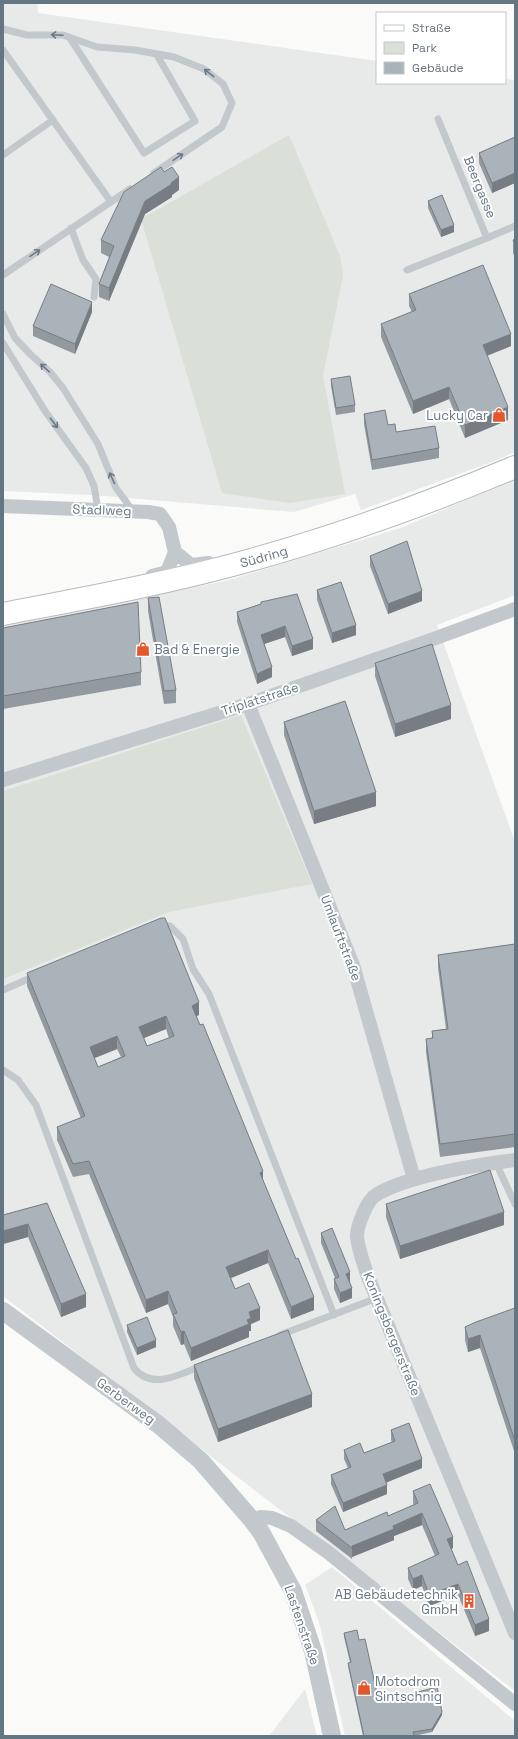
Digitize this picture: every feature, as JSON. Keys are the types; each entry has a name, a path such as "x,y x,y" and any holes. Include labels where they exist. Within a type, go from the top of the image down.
{"main road":[{"name":"Südring","path":"3,614 134,588 249,561 334,536 448,495 515,466"}],"street":[{"name":"Stadlweg","path":"3,506 133,511 160,514 169,527 176,552"},
{"path":"134,588 146,578 167,572 176,552 191,565 218,561 249,561"},
{"name":"Triplatstraße","path":"3,780 248,704 515,609"},
{"name":"Umlauftstraße","path":"248,704 353,964 414,1179"},
{"name":"Koningsbergerstraße","path":"515,1160 414,1179 396,1185 374,1196 362,1215 357,1235 359,1247 377,1298 509,1606 515,1633"},
{"name":"Gerberweg","path":"3,1310 159,1425 201,1461 238,1502"},
{"name":"Lastenstraße","path":"238,1502 261,1532 293,1591 313,1652 332,1736"},
{"path":"252,1520 260,1517 272,1518 292,1526 329,1553 515,1704"}],"lane":[{"path":"3,29 28,35 63,35 97,47 135,50 174,57 204,69 223,84 232,103 222,127 150,175"},
{"path":"70,38 144,153 195,121 157,55"},
{"path":"3,50 111,202"},
{"name":"Beergasse","path":"438,118 487,238 515,226"},
{"path":"3,155 53,120"},
{"path":"3,275 137,184"},
{"path":"71,228 83,260 96,279 94,297"},
{"path":"407,270 487,238"},
{"path":"3,314 15,338 50,372 63,388 98,444 116,488 133,511"},
{"path":"3,343 41,405 86,468 94,486 98,510"},
{"path":"151,929 159,926 170,926 184,939 193,969 209,994 334,1315"},
{"path":"3,990 41,974"},
{"path":"3,1070 18,1080 36,1105 134,1368 140,1376 150,1379 164,1380 210,1362"},
{"path":"496,1163 515,1204"},
{"path":"276,1337 377,1298"}],"shaded area":[{"path":"3,3 37,3 38,13 376,61 376,84 506,84 506,79 515,80 515,452 492,462 361,510 355,494 294,512 92,495 3,491"},
{"path":"515,479 515,595 437,625 515,842 515,1691 3,1296 3,623 226,581 401,528"},
{"path":"332,1567 515,1721 515,1736 345,1736 319,1622 305,1585"},
{"path":"305,1689 317,1736 269,1736"}],"green space":[{"path":"289,135 340,256 343,276 323,376 345,494 290,503 222,493 141,219"},
{"path":"241,715 312,884 169,912 3,979 3,791"}],"building":[{"path":"515,137 515,173 492,183 479,153"},
{"path":"161,167 164,172 172,167 179,177 171,183 172,184 145,201 109,288 99,284 114,246 101,240 124,192"},
{"path":"442,195 454,225 441,230 428,201"},
{"path":"483,265 511,334 483,345 508,407 465,425 449,387 413,401 381,324 416,310 409,294"},
{"path":"51,284 92,302 75,344 33,326"},
{"path":"350,376 355,405 336,408 331,379"},
{"path":"385,410 388,425 395,424 396,432 435,426 439,448 372,460 364,414"},
{"path":"407,541 422,591 388,604 370,556"},
{"path":"341,582 356,625 332,633 317,590"},
{"path":"297,594 313,639 292,646 285,626 261,635 272,667 257,674 237,612 261,604 261,602"},
{"path":"159,597 176,690 164,691 148,598"},
{"path":"138,602 141,672 3,696 3,628"},
{"path":"432,644 451,705 395,724 375,663"},
{"path":"345,701 376,792 314,811 284,722"},
{"path":"161,918 165,918 199,1002 192,1006 200,1025 203,1024 263,1171 260,1173 296,1259 298,1258 314,1297 291,1307 268,1250 226,1267 235,1289 249,1283 260,1308 249,1312 251,1318 247,1320 249,1324 191,1348 184,1331 181,1332 173,1314 177,1313 168,1291 146,1300 89,1161 73,1164 57,1127 85,1116 27,973","holes":["166,1016 174,1036 147,1046 139,1027","117,1036 125,1056 98,1067 90,1047"]},
{"path":"515,944 515,1134 440,1144 426,1039 433,1038 432,1031 448,1029 438,955"},
{"path":"490,1170 504,1212 400,1246 386,1204"},
{"path":"47,1203 86,1294 61,1304 28,1224 3,1231 3,1215"},
{"path":"332,1228 350,1272 346,1274 352,1288 340,1293 334,1279 339,1277 321,1233"},
{"path":"515,1308 515,1441 480,1335 468,1339 465,1327"},
{"path":"147,1317 156,1340 137,1348 127,1325"},
{"path":"288,1330 312,1394 218,1429 194,1365"},
{"path":"409,1423 422,1459 383,1474 387,1485 343,1503 331,1475 351,1467 344,1450 360,1443 364,1453 395,1441 391,1430"},
{"path":"430,1484 453,1537 447,1539 458,1565 467,1561 489,1619 475,1625 458,1584 429,1595 422,1575 413,1579 408,1568 439,1554 422,1513 393,1526 394,1529 352,1546 352,1548 316,1520 335,1506 345,1530 387,1512 388,1516 418,1503 413,1491"},
{"name":"Motodrom Sintschnig","path":"357,1630 359,1640 365,1639 379,1702 437,1687 442,1712 432,1729 413,1732 414,1736 364,1736 348,1663 351,1662 344,1633"}],"place":[{"name":"Lucky Car","path":"499,415"},
{"name":"Bad & Energie","path":"143,649"},
{"name":"AB Gebäudetechnik GmbH","path":"469,1601"},
{"name":"Motodrom Sintschnig","path":"364,1688"}]}
